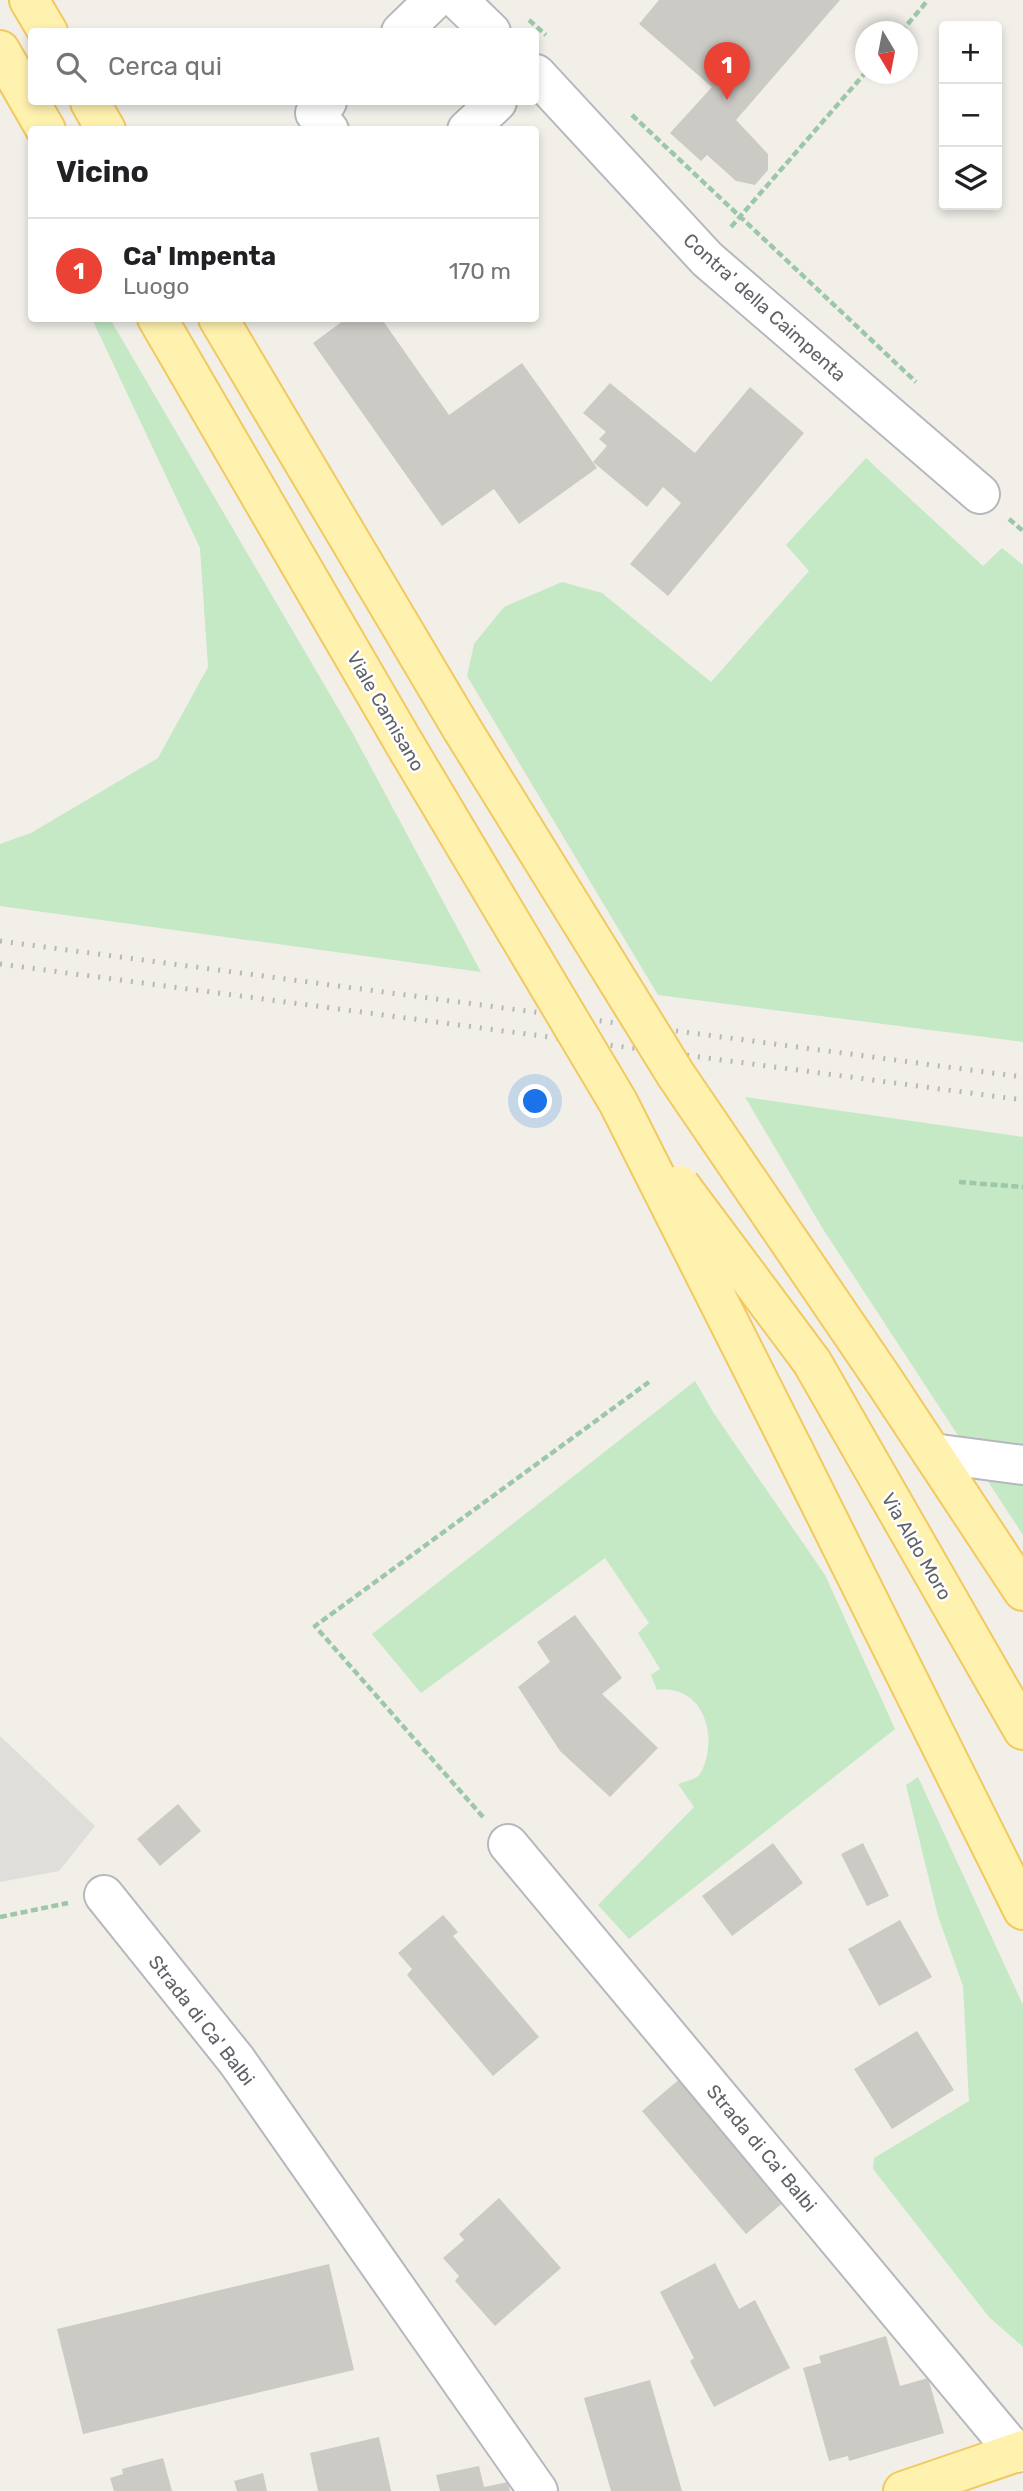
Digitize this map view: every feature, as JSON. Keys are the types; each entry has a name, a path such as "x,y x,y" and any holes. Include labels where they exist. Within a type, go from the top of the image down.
{"main road":[{"path":"29,0 46,28"},
{"path":"0,50 28,99"},
{"path":"32,105 44,126"},
{"path":"92,105 104,126"},
{"name":"Viale Camisano","path":"158,322 618,1102"},
{"path":"220,322 462,729 676,1075 883,1379 1023,1591"},
{"name":"Via Aldo Moro","path":"676,1075 812,1363 1023,1730"},
{"path":"618,1102 1023,1910"},
{"name":"Via Aldo Moro","path":"618,1102 812,1363"},
{"name":"Strada di Ca' Balbi","path":"903,2491 1020,2451"}],"street":[{"path":"405,28 434,0"},
{"path":"458,0 487,28"},
{"name":"Contra' della Caimpenta","path":"539,77 707,259 979,494"},
{"path":"324,105 315,113 326,126"},
{"path":"471,126 494,105"},
{"path":"932,1453 1023,1465"},
{"name":"Strada di Ca' Balbi","path":"508,1844 1020,2451"},
{"name":"Strada di Ca' Balbi","path":"104,1895 237,2061 538,2491"}],"path":[{"path":"910,21 928,0"},
{"path":"528,19 538,28"},
{"path":"539,29 548,37"},
{"path":"707,259 740,214 855,84"},
{"path":"629,112 920,386"},
{"path":"960,1182 1023,1187"},
{"path":"508,1844 315,1626 649,1382"},
{"path":"0,1917 104,1895"}],"shaded area":[{"path":"0,1736 95,1826 59,1871 0,1882"}],"green space":[{"path":"93,322 112,322 352,732 481,972 0,906 0,844 31,833 158,758 208,667 200,548"},
{"path":"866,458 983,566 1002,548 1023,565 1023,1042 658,995 467,676 474,644 504,607 562,582 602,593 711,682 809,571 786,545"},
{"path":"745,1097 1023,1137 1023,1535 823,1229"},
{"path":"695,1381 713,1412 825,1575 895,1729 629,1939 598,1905 694,1807 678,1784 693,1779 704,1767 708,1730 705,1718 692,1699 671,1690 657,1690 651,1675 660,1669 638,1633 649,1623 605,1558 421,1693 372,1634"},
{"path":"918,1777 1023,2005 1023,2347 989,2317 873,2169 874,2158 969,2101 963,1986 938,1916 906,1785"}],"building":[{"path":"659,0 840,0 736,120 768,154 768,170 755,185 736,181 707,155 701,161 670,133 712,87 639,24"},
{"path":"342,322 384,322 449,415 522,363 597,468 519,524 494,489 442,526 313,343"},
{"path":"610,383 695,453 750,387 804,433 668,596 630,564 681,503 663,487 647,507 593,462 607,446 599,439 606,432 583,413"},
{"path":"575,1615 622,1678 602,1694 658,1748 610,1797 560,1751 518,1687 550,1662 537,1642"},
{"path":"178,1804 201,1831 160,1866 137,1839"},
{"path":"773,1843 803,1883 732,1936 702,1896"},
{"path":"863,1843 889,1896 867,1906 841,1854"},
{"path":"443,1915 458,1932 453,1936 539,2037 493,2076 407,1975 412,1969 398,1953"},
{"path":"900,1920 932,1977 879,2006 848,1949"},
{"path":"917,2031 954,2090 892,2129 854,2069"},
{"path":"682,2077 786,2200 746,2234 642,2111"},
{"path":"499,2198 561,2268 495,2326 455,2281 459,2276 443,2258 464,2240 459,2234"},
{"path":"715,2263 739,2309 755,2300 790,2368 714,2407 690,2361 694,2358 660,2292"},
{"path":"329,2264 354,2370 83,2434 57,2329"},
{"path":"886,2336 900,2386 928,2378 944,2433 849,2461 848,2456 829,2461 803,2368 821,2363 819,2356"},
{"path":"650,2380 682,2491 611,2491 584,2398"},
{"path":"379,2437 391,2491 318,2491 310,2453"},
{"path":"163,2458 172,2491 114,2491 110,2478 123,2474 122,2469"},
{"path":"479,2466 484,2487 508,2482 510,2491 440,2491 436,2475"},
{"path":"263,2473 267,2491 237,2491 234,2481"}],"railway":[{"path":"0,941 1023,1077"},
{"path":"0,964 1023,1100"}],"place":[{"name":"Ca' Impenta","path":"727,100"}]}
